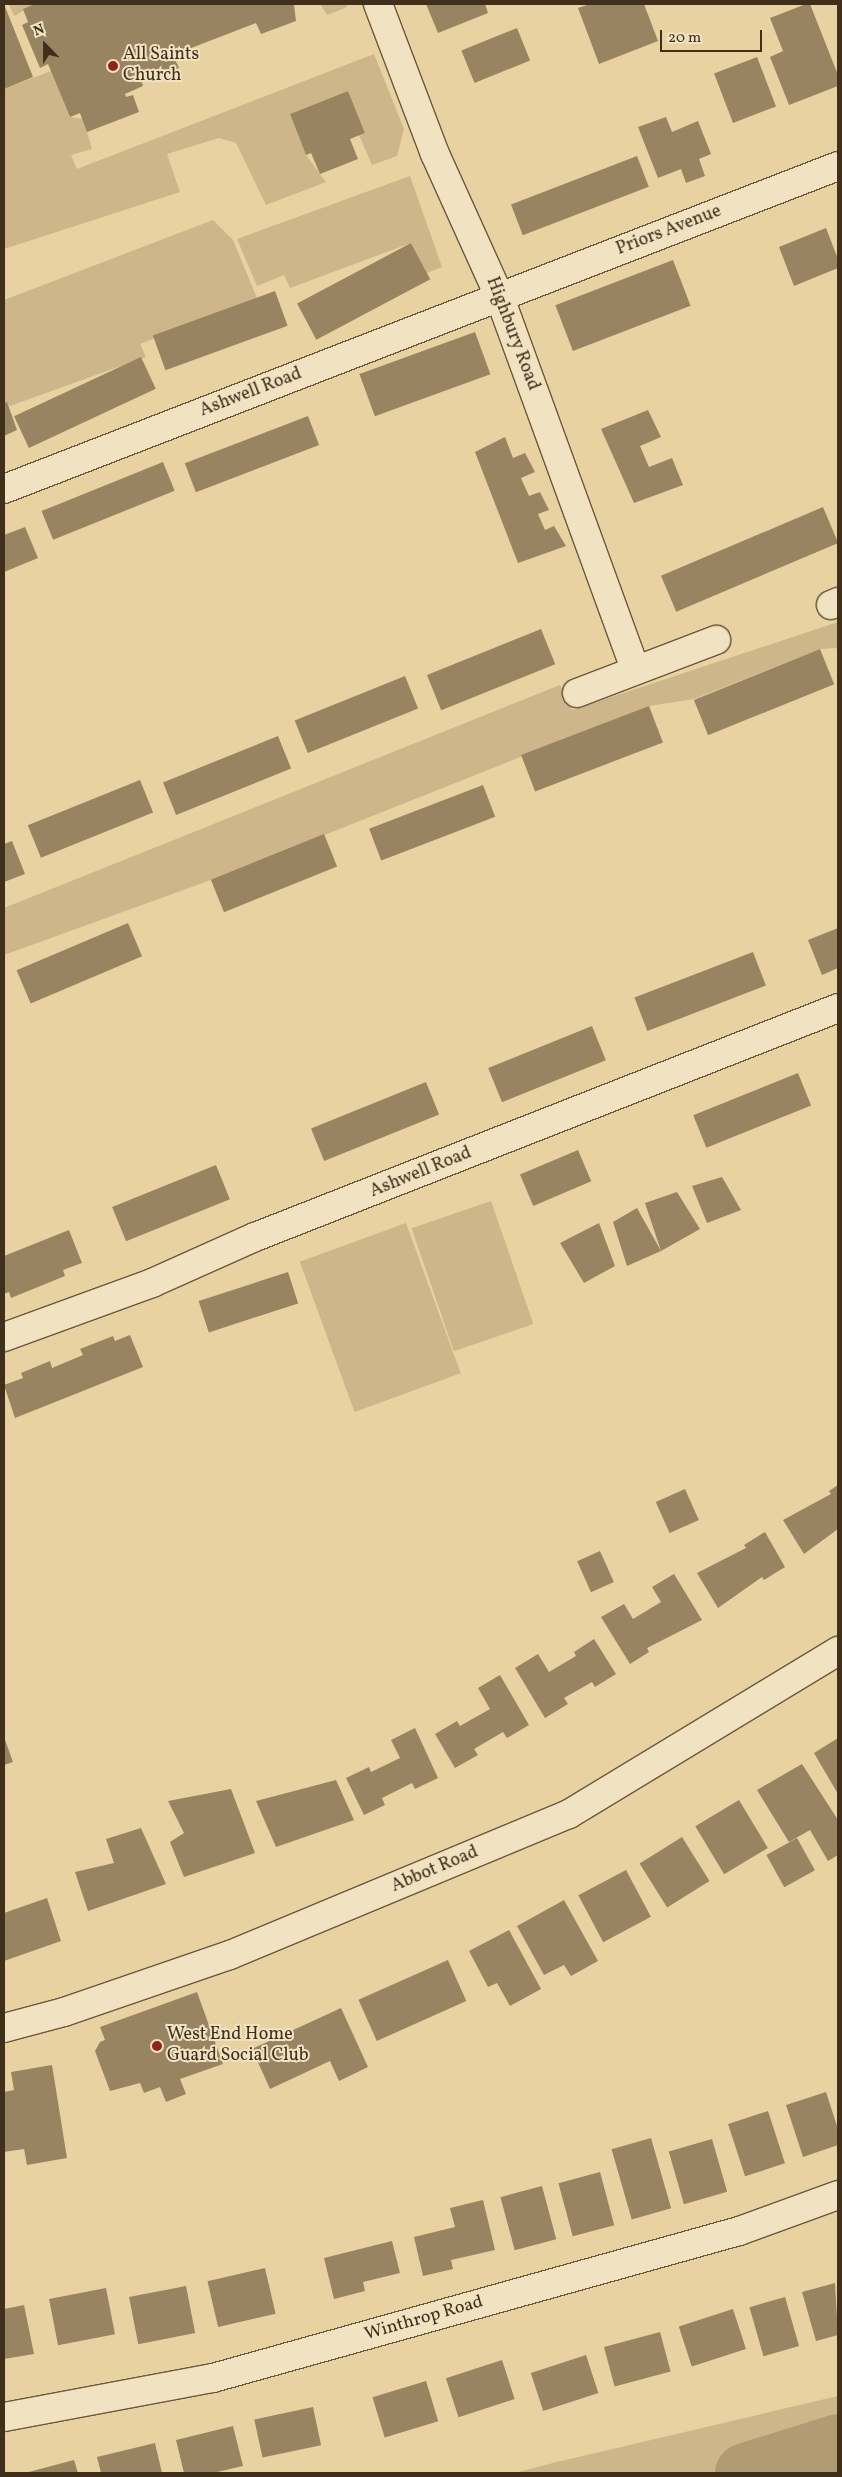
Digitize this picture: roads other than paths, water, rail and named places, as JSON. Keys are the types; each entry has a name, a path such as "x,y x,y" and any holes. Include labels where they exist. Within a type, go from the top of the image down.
{"street":[{"name":"Highbury Road","path":"378,4 435,154 500,298 635,669"},
{"name":"Priors Avenue","path":"500,298 838,166"},
{"name":"Ashwell Road","path":"4,489 500,298"},
{"path":"577,693 635,669 716,640"},
{"name":"Ashwell Road","path":"4,1337 152,1283 255,1237 838,1008"},
{"name":"Abbot Road","path":"4,2028 64,2012 230,1955 569,1814 838,1651"},
{"name":"Winthrop Road","path":"4,2417 213,2378 739,2232 838,2195"}],"waterway":[{"path":"745,2473 838,2444"}],"place":[{"name":"All Saints Church","path":"113,66"},
{"name":"West End Home Guard Social Club","path":"157,2046"}]}
